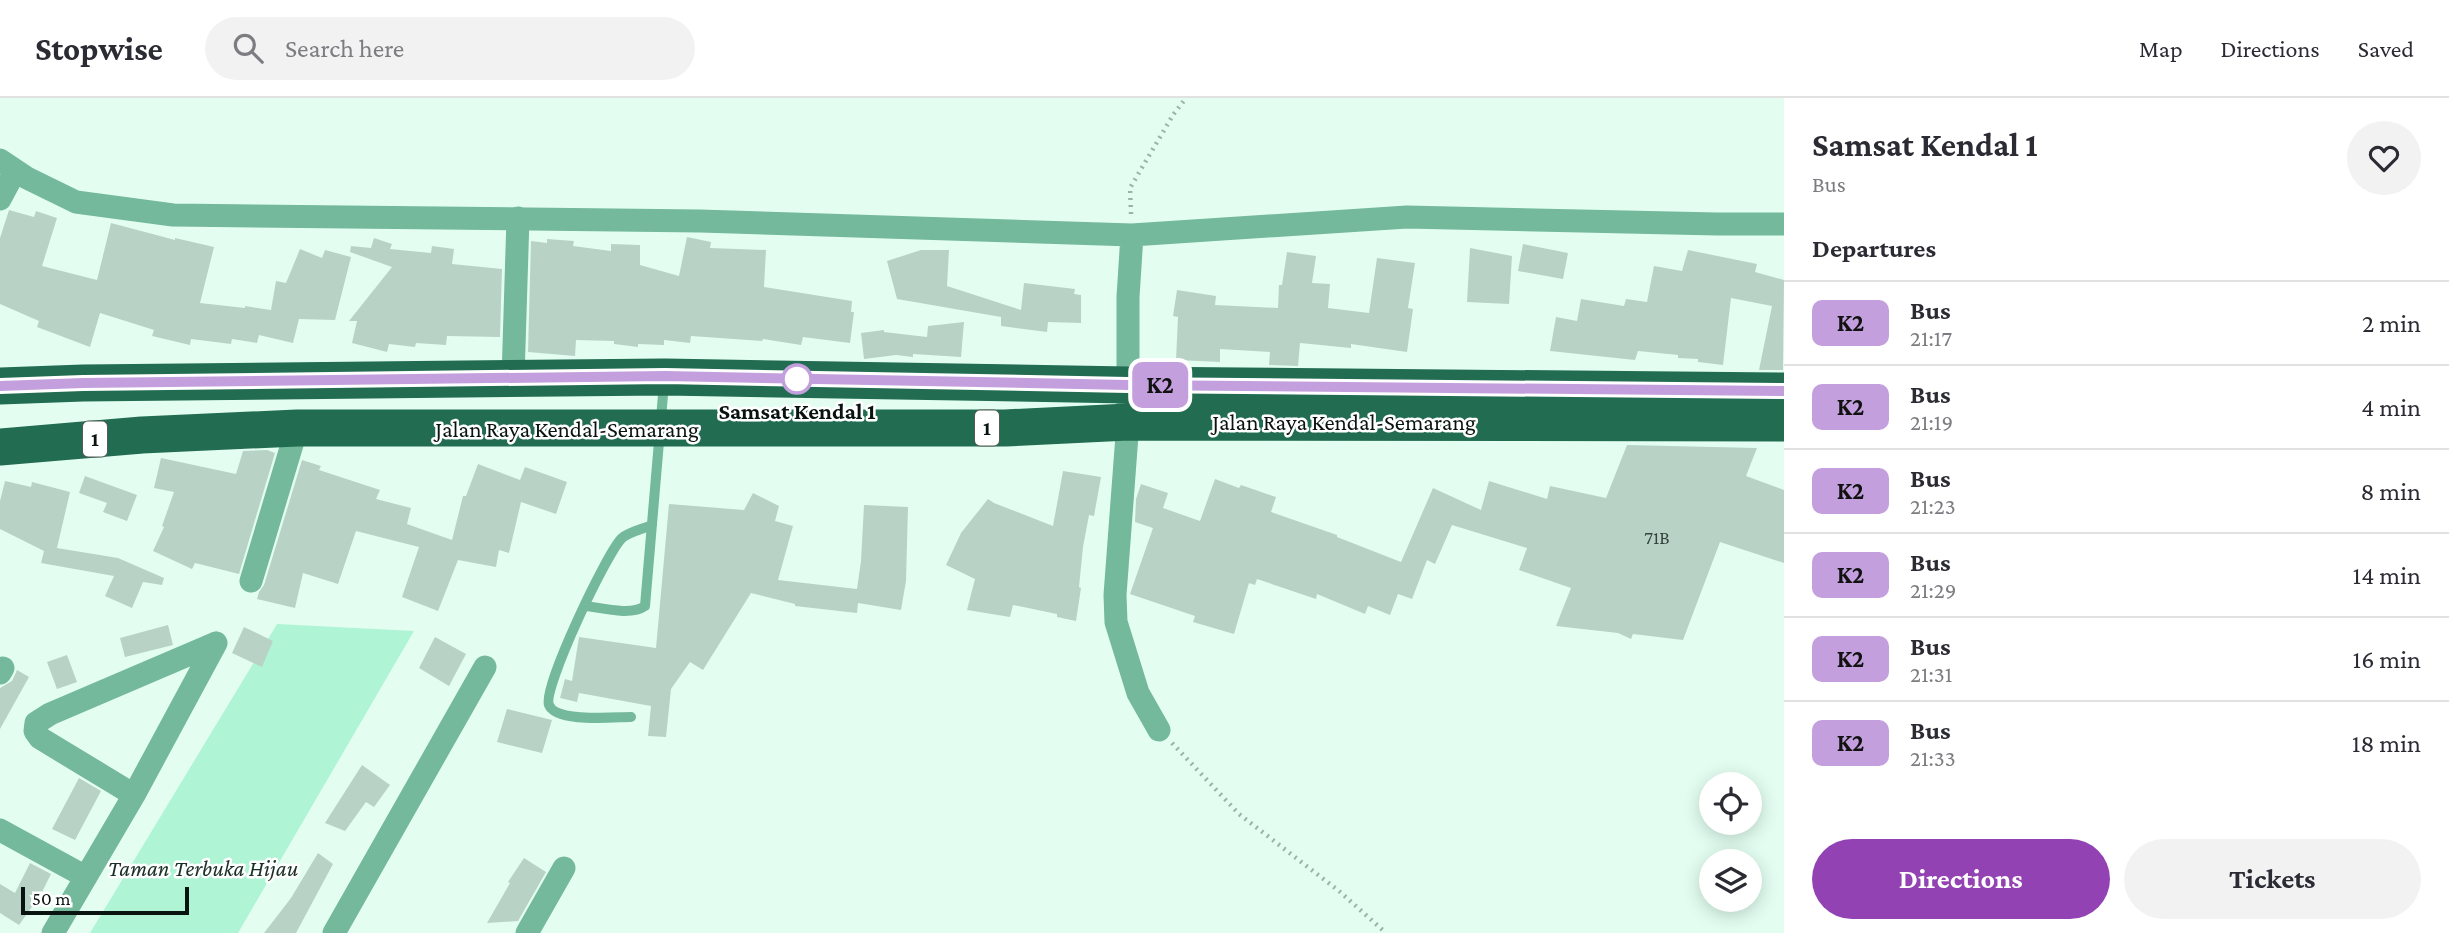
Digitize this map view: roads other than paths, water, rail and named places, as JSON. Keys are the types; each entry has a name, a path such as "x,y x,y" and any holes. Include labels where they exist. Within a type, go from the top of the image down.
{"highway":[{"name":"Jalan Raya Kendal-Semarang","path":"208,383 665,376 1128,385 1769,407"},
{"name":"1","path":"0,386 208,383"},
{"name":"Jalan Raya Kendal-Semarang","path":"0,447 142,435 297,428 1005,428 1128,422 1769,407"}],"street":[{"path":"0,199 8,166 76,202 173,215 846,224 1132,235 1407,217 1784,224"},
{"path":"513,379 518,218"},
{"path":"1132,235 1128,422 1115,595 1116,622 1138,693 1159,730"},
{"path":"0,372 150,372 208,383"},
{"path":"251,581 297,428"},
{"path":"53,933 134,795 216,643 50,714 36,723 35,731 40,737 134,795"},
{"path":"334,933 485,667"},
{"path":"0,830 86,877"},
{"path":"527,933 564,868"}],"lane":[{"path":"586,606 628,610 645,607 665,376"},
{"path":"631,717 567,717 554,712 548,705 548,691 610,555 623,536 652,525"}],"place":[{"name":"Samsat Kendal 1","path":"797,379"}],"park label":[{"name":"Taman Terbuka Hijau","path":"203,868"}]}
